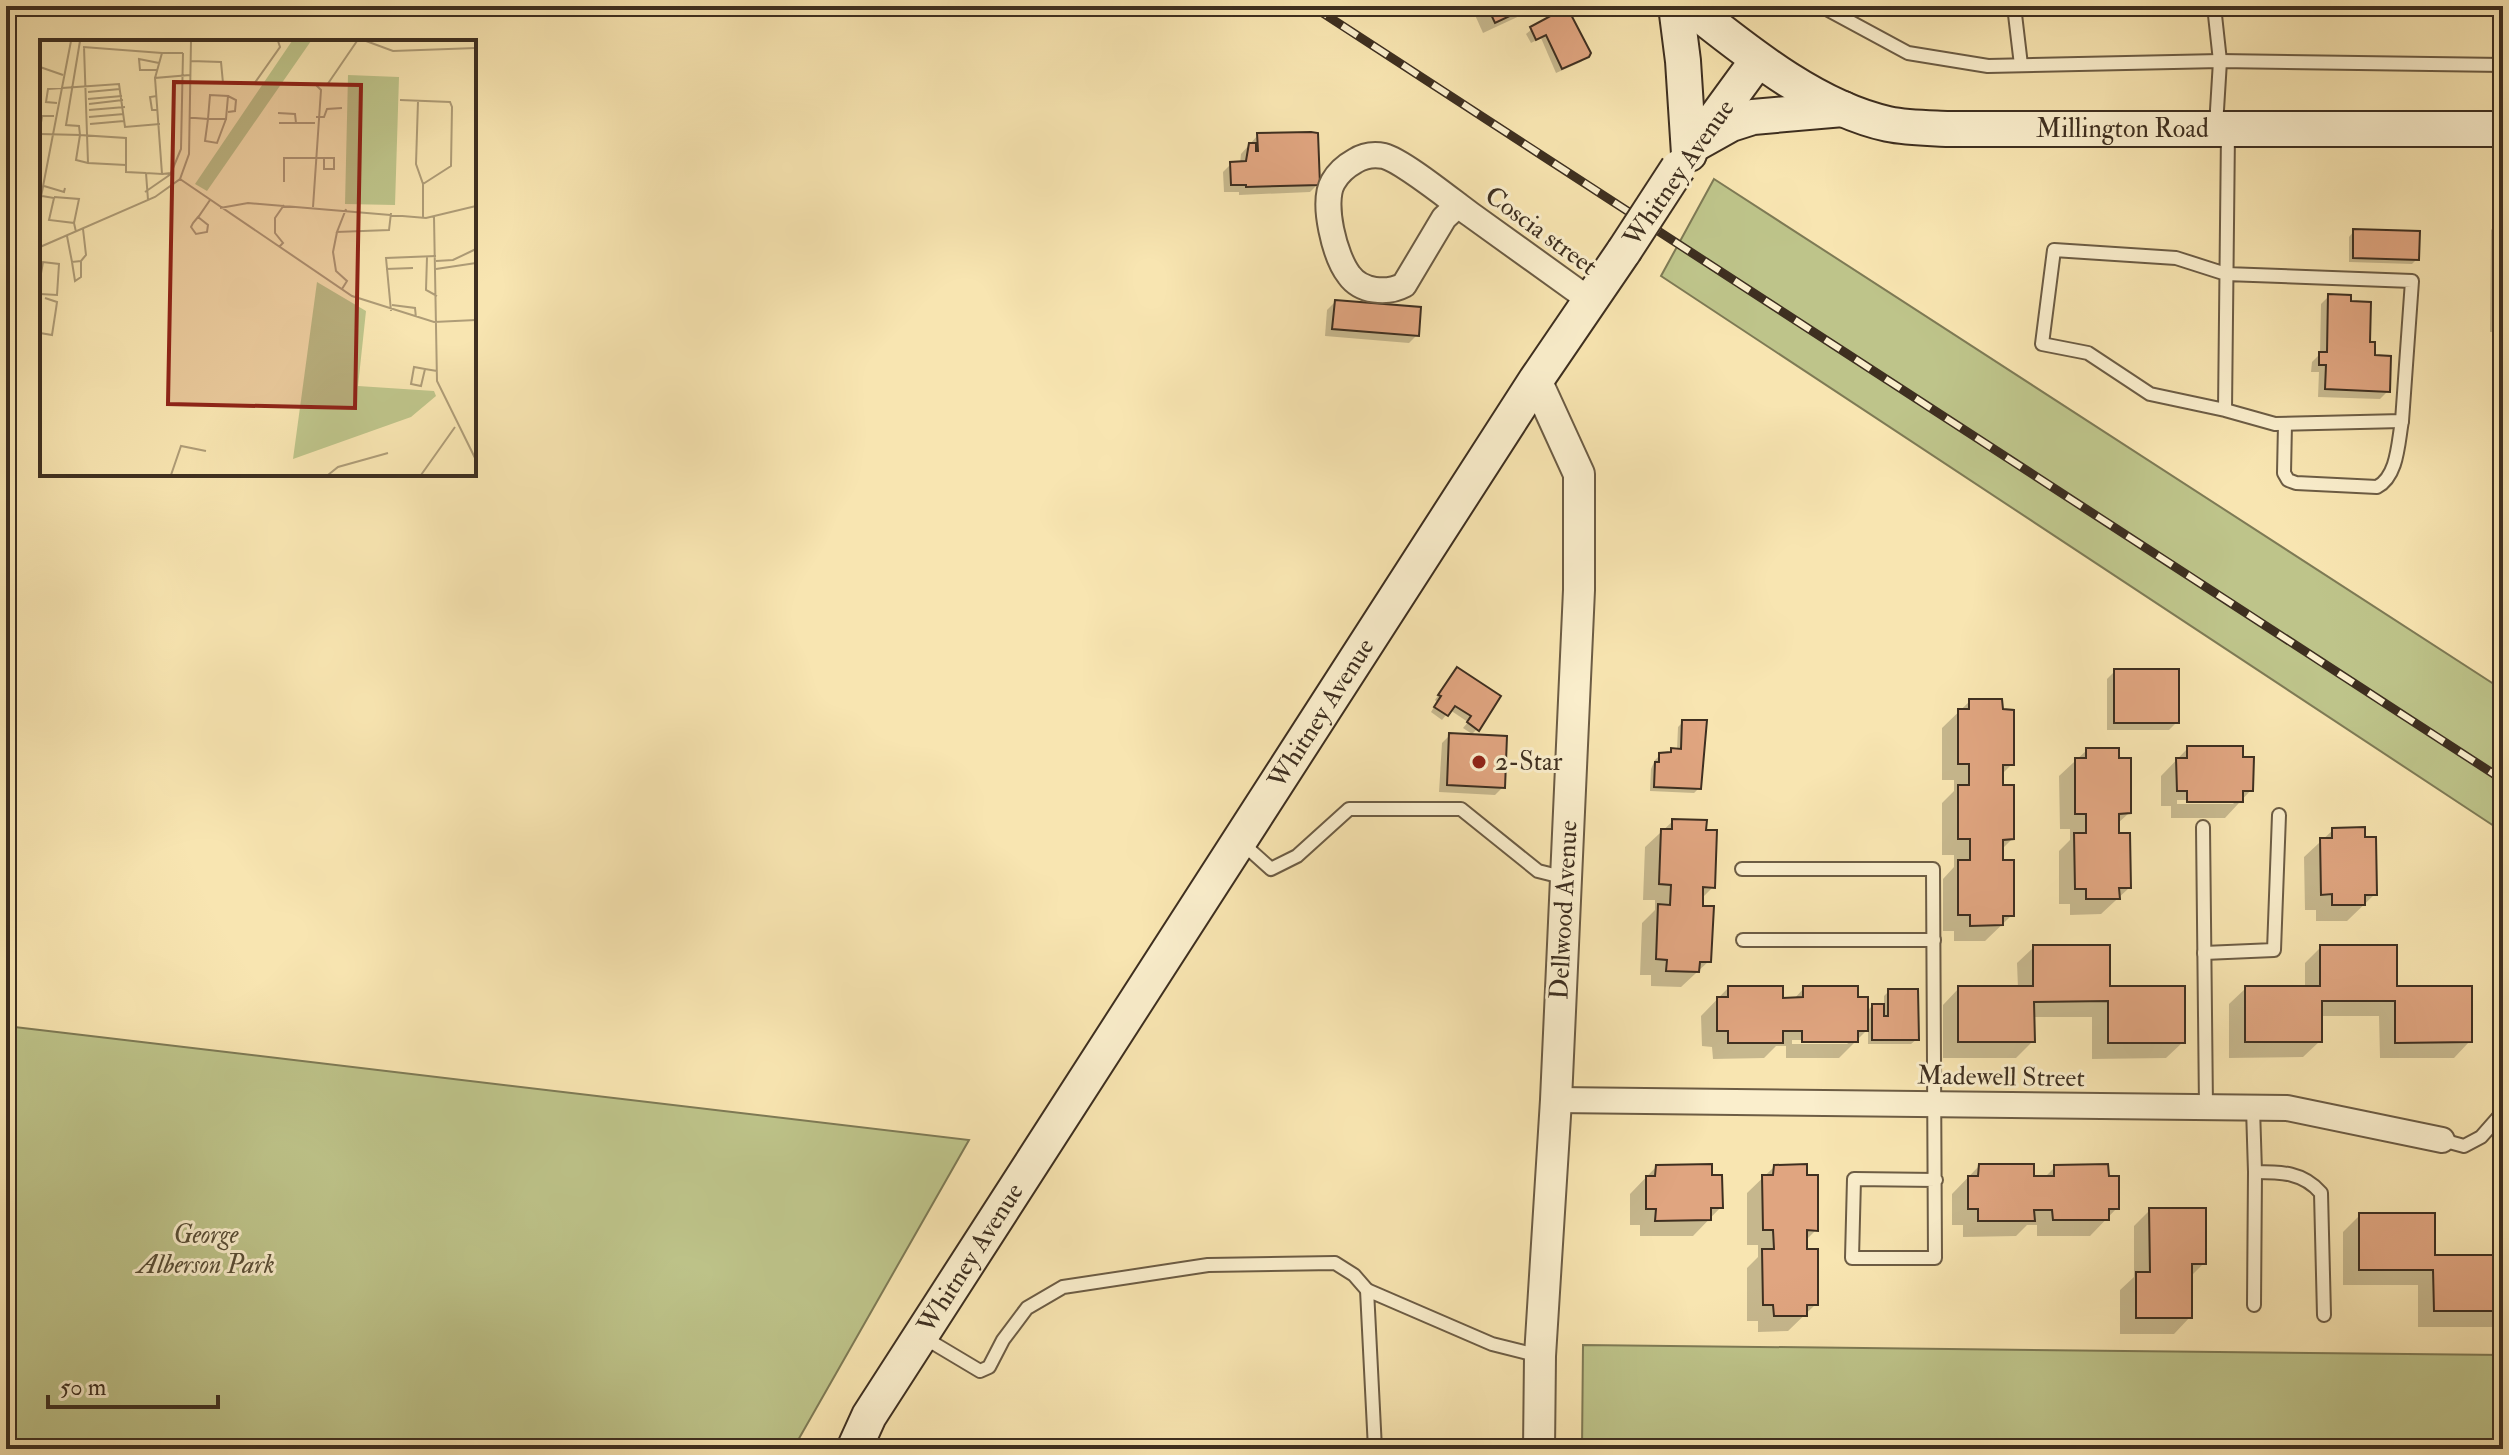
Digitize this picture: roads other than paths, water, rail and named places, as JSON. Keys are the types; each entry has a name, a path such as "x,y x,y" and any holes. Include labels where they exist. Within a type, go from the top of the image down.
{"main road":[{"path":"1676,6 1683,61 1688,155"},
{"path":"1689,6 1757,61"},
{"name":"Whitney Avenue","path":"854,1449 869,1416 1536,380 1688,155 1757,61"},
{"name":"Millington Road","path":"1757,61 1843,109 1888,124 1949,129 2503,129"},
{"path":"1688,155 1731,124 1753,117 1843,109"}],"street":[{"name":"Coscia street","path":"1458,205 1444,218 1404,285 1395,290 1377,290 1364,287 1349,276 1330,224 1328,196 1333,182 1345,167 1363,156 1385,156 1458,205 1591,301"},
{"name":"Dellwood Avenue","path":"1536,380 1579,474 1579,590 1556,1100 1540,1356 1539,1449"},
{"name":"Madewell Street","path":"1556,1100 2287,1108 2442,1140"}],"lane":[{"path":"1821,6 1908,53 1988,66 2220,61 2503,65"},
{"path":"2014,6 2021,65"},
{"path":"2214,6 2220,61 2226,274 2225,410"},
{"path":"2285,424 2284,473 2288,480 2377,487 2386,482 2392,471 2402,421 2412,281 2226,274 2176,258 2054,250 2042,344 2088,353 2150,394 2275,424 2402,421"},
{"path":"1240,841 1271,869 1297,856 1349,809 1461,809 1538,871 1566,878"},
{"path":"2204,953 2274,950 2279,815"},
{"path":"2203,827 2206,1107"},
{"path":"1742,869 1933,869 1937,1104 1935,1258 1852,1258 1854,1179 1936,1180"},
{"path":"1743,940 1934,940"},
{"path":"2253,1108 2254,1305"},
{"path":"2442,1140 2464,1146 2481,1137 2503,1112"},
{"path":"2255,1172 2295,1175 2313,1183 2321,1193 2324,1315"},
{"path":"921,1335 980,1371 989,1367 1003,1340 1027,1308 1063,1287 1208,1265 1335,1263 1354,1275 1367,1290 1492,1344 1540,1356"},
{"path":"1367,1290 1375,1449"}],"railway":[{"path":"1312,6 2503,780"}],"place":[{"name":"2-Star","path":"1479,762"}],"park label":[{"name":"George Alberson Park","path":"206,1250"}]}
